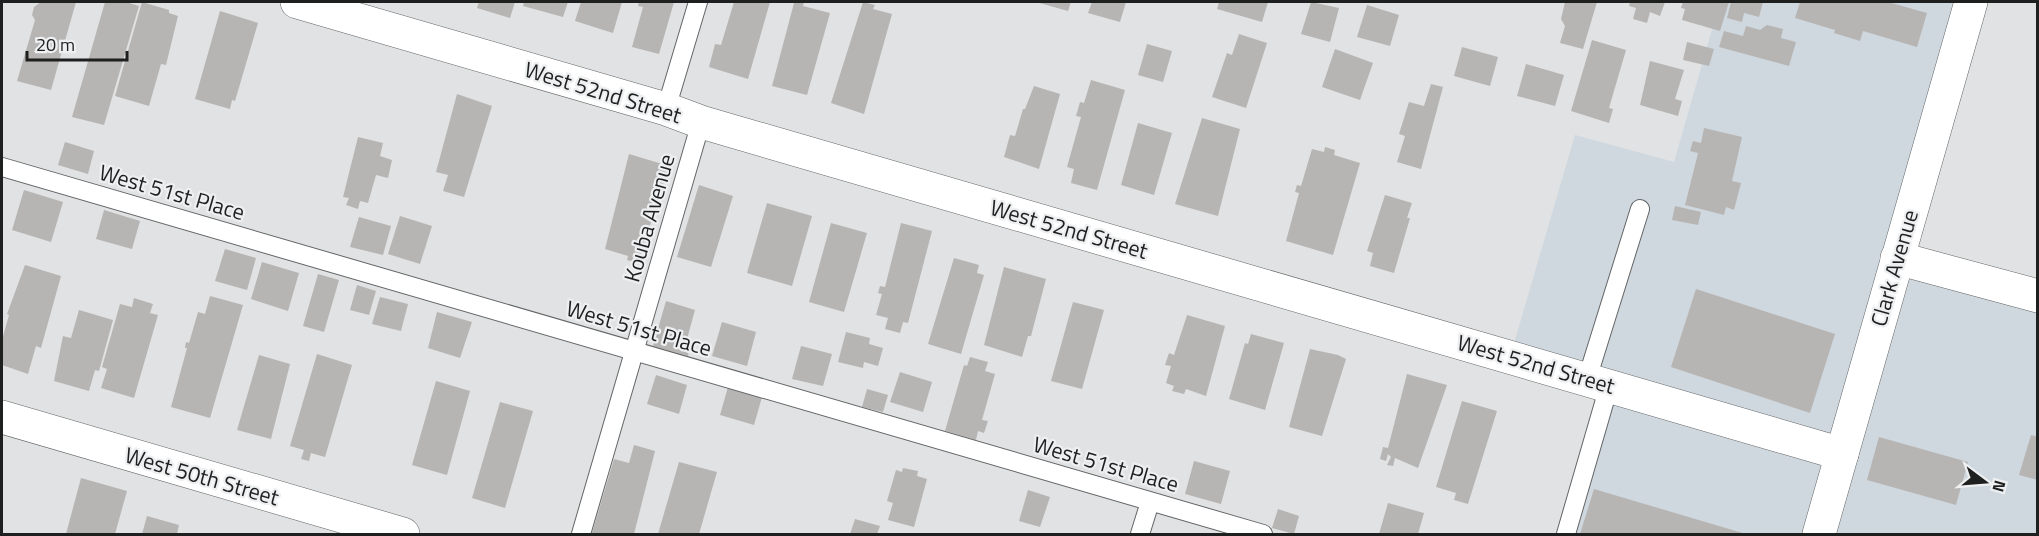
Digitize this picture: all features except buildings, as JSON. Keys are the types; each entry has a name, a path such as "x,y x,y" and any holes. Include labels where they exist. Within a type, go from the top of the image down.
{"street":[{"name":"West 52nd Street","path":"297,2 1842,454"},
{"name":"Clark Avenue","path":"1819,534 1971,2"},
{"path":"1897,258 2037,296"},
{"name":"West 50th Street","path":"2,417 403,534"}],"lane":[{"path":"666,109 698,2"},
{"name":"Kouba Avenue","path":"581,534 701,122"},
{"name":"West 51st Place","path":"2,167 1263,534"},
{"path":"1566,534 1598,382 1640,210"},
{"path":"1140,534 1150,502"}],"shaded area":[{"path":"1720,2 1971,2 1897,258 2037,296 2037,534 1566,534 1609,386 1510,357 1575,135 1674,162"}]}
